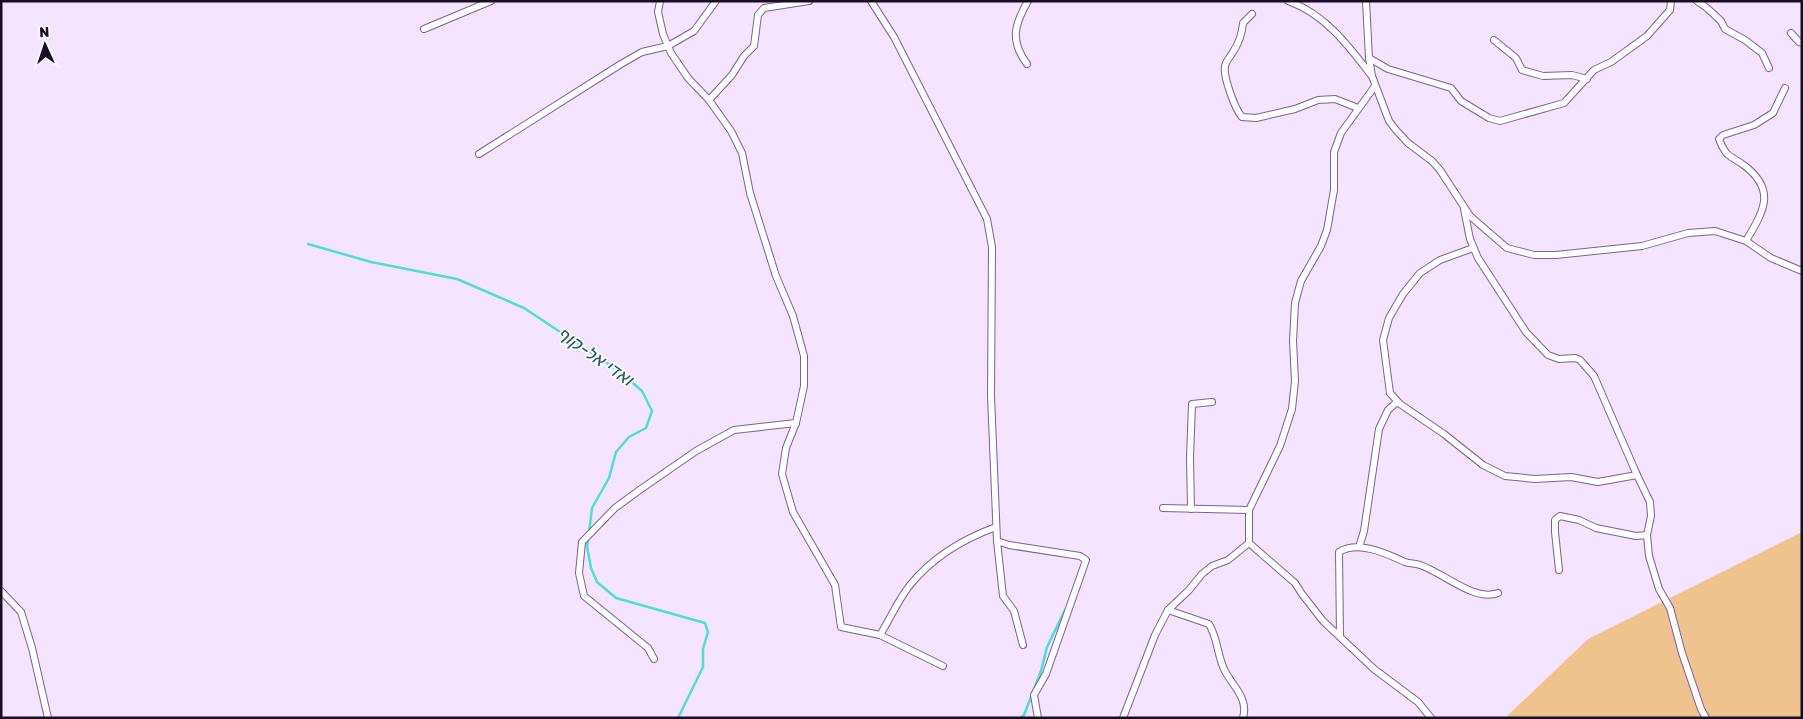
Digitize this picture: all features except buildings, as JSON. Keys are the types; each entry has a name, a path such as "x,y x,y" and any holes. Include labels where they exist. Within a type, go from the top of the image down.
{"street":[{"path":"424,29 491,1"},
{"path":"660,1 658,12 668,46 688,78 709,100 731,131 742,153 753,202 776,276 793,316 804,356 804,386 796,423 786,448 782,474 793,512 835,585 841,626 880,635 943,666"},
{"path":"479,154 642,52 668,46 694,32 716,1"},
{"path":"709,100 732,75 744,56 754,46 758,15 764,8 809,1"},
{"path":"871,1 894,36 987,219 992,247 991,396 997,541 1003,596 1014,611 1023,645"},
{"path":"1027,64 1019,53 1015,34 1021,14 1028,1"},
{"path":"1288,1 1300,6 1336,32 1372,76"},
{"path":"1366,1 1369,58 1372,76 1390,121 1408,143 1432,161 1440,170 1470,216 1507,248 1534,255 1556,255 1642,246 1688,232 1715,231 1746,241 1771,258 1802,271"},
{"path":"1369,58 1388,69 1451,88 1461,101 1489,118 1500,121 1516,118 1564,103 1594,70 1616,58 1647,36 1670,10 1671,1"},
{"path":"1697,1 1720,21 1725,30 1745,40 1762,53 1769,68"},
{"path":"1252,14 1243,23 1243,31 1225,67 1227,81 1237,111 1242,117 1256,118 1295,109 1318,100 1335,99 1358,108"},
{"path":"1791,33 1802,43"},
{"path":"1494,40 1516,58 1522,70 1543,76 1572,75 1587,79"},
{"path":"1375,86 1341,133 1334,152 1334,190 1327,230 1321,246 1301,280 1295,303 1293,348 1295,381 1292,409 1280,446 1249,510 1249,543 1295,583 1323,621 1374,669 1418,702 1431,718"},
{"path":"1746,241 1764,208 1765,192 1758,178 1743,165 1724,153 1719,138 1723,135 1754,126 1773,114 1785,88"},
{"path":"1464,207 1473,248 1526,332 1548,355 1559,359 1575,358 1580,360 1594,376 1650,502 1651,516 1647,535 1649,556 1659,588 1670,608 1682,653 1701,709 1706,718"},
{"path":"1473,248 1440,260 1420,273 1403,294 1389,318 1383,340 1390,393 1398,402 1444,434 1483,466 1505,476 1535,479 1571,477 1598,482 1637,475"},
{"path":"1191,509 1192,404 1212,402"},
{"path":"1359,547 1364,532 1379,429 1388,410 1398,402"},
{"path":"654,659 648,648 584,596 579,573 582,542 615,508 696,451 734,430 796,423"},
{"path":"1163,508 1249,510"},
{"path":"1559,570 1554,532 1555,520 1560,516 1579,520 1596,528 1636,536 1647,535"},
{"path":"880,635 908,587 926,566 956,546 996,526"},
{"path":"997,541 1009,545 1080,556 1086,560 1046,674 1034,696 1038,718"},
{"path":"1123,718 1155,635 1168,610 1189,590 1202,574 1212,566 1228,560 1249,543"},
{"path":"1340,636 1339,552 1345,548 1359,547 1396,557 1407,563 1420,565 1479,594 1491,595 1498,593"},
{"path":"1,591 21,612 32,648 48,718"},
{"path":"1168,610 1209,624 1215,635 1223,668 1241,693 1245,712 1243,718"}],"shaded area":[{"path":"1802,532 1802,718 1505,718 1588,639"}],"waterway":[{"name":"ואדי אל-קוף","path":"308,244 371,262 457,279 524,308 619,371 642,391 652,411 646,428 629,437 616,452 609,478 592,508 589,533"},
{"name":"ואדי אל-קוף","path":"588,538 587,546 591,568 597,582 616,598 705,623 708,632 703,649 703,667 678,718"},
{"path":"1020,718 1024,715 1041,671 1047,647 1065,610"}]}
